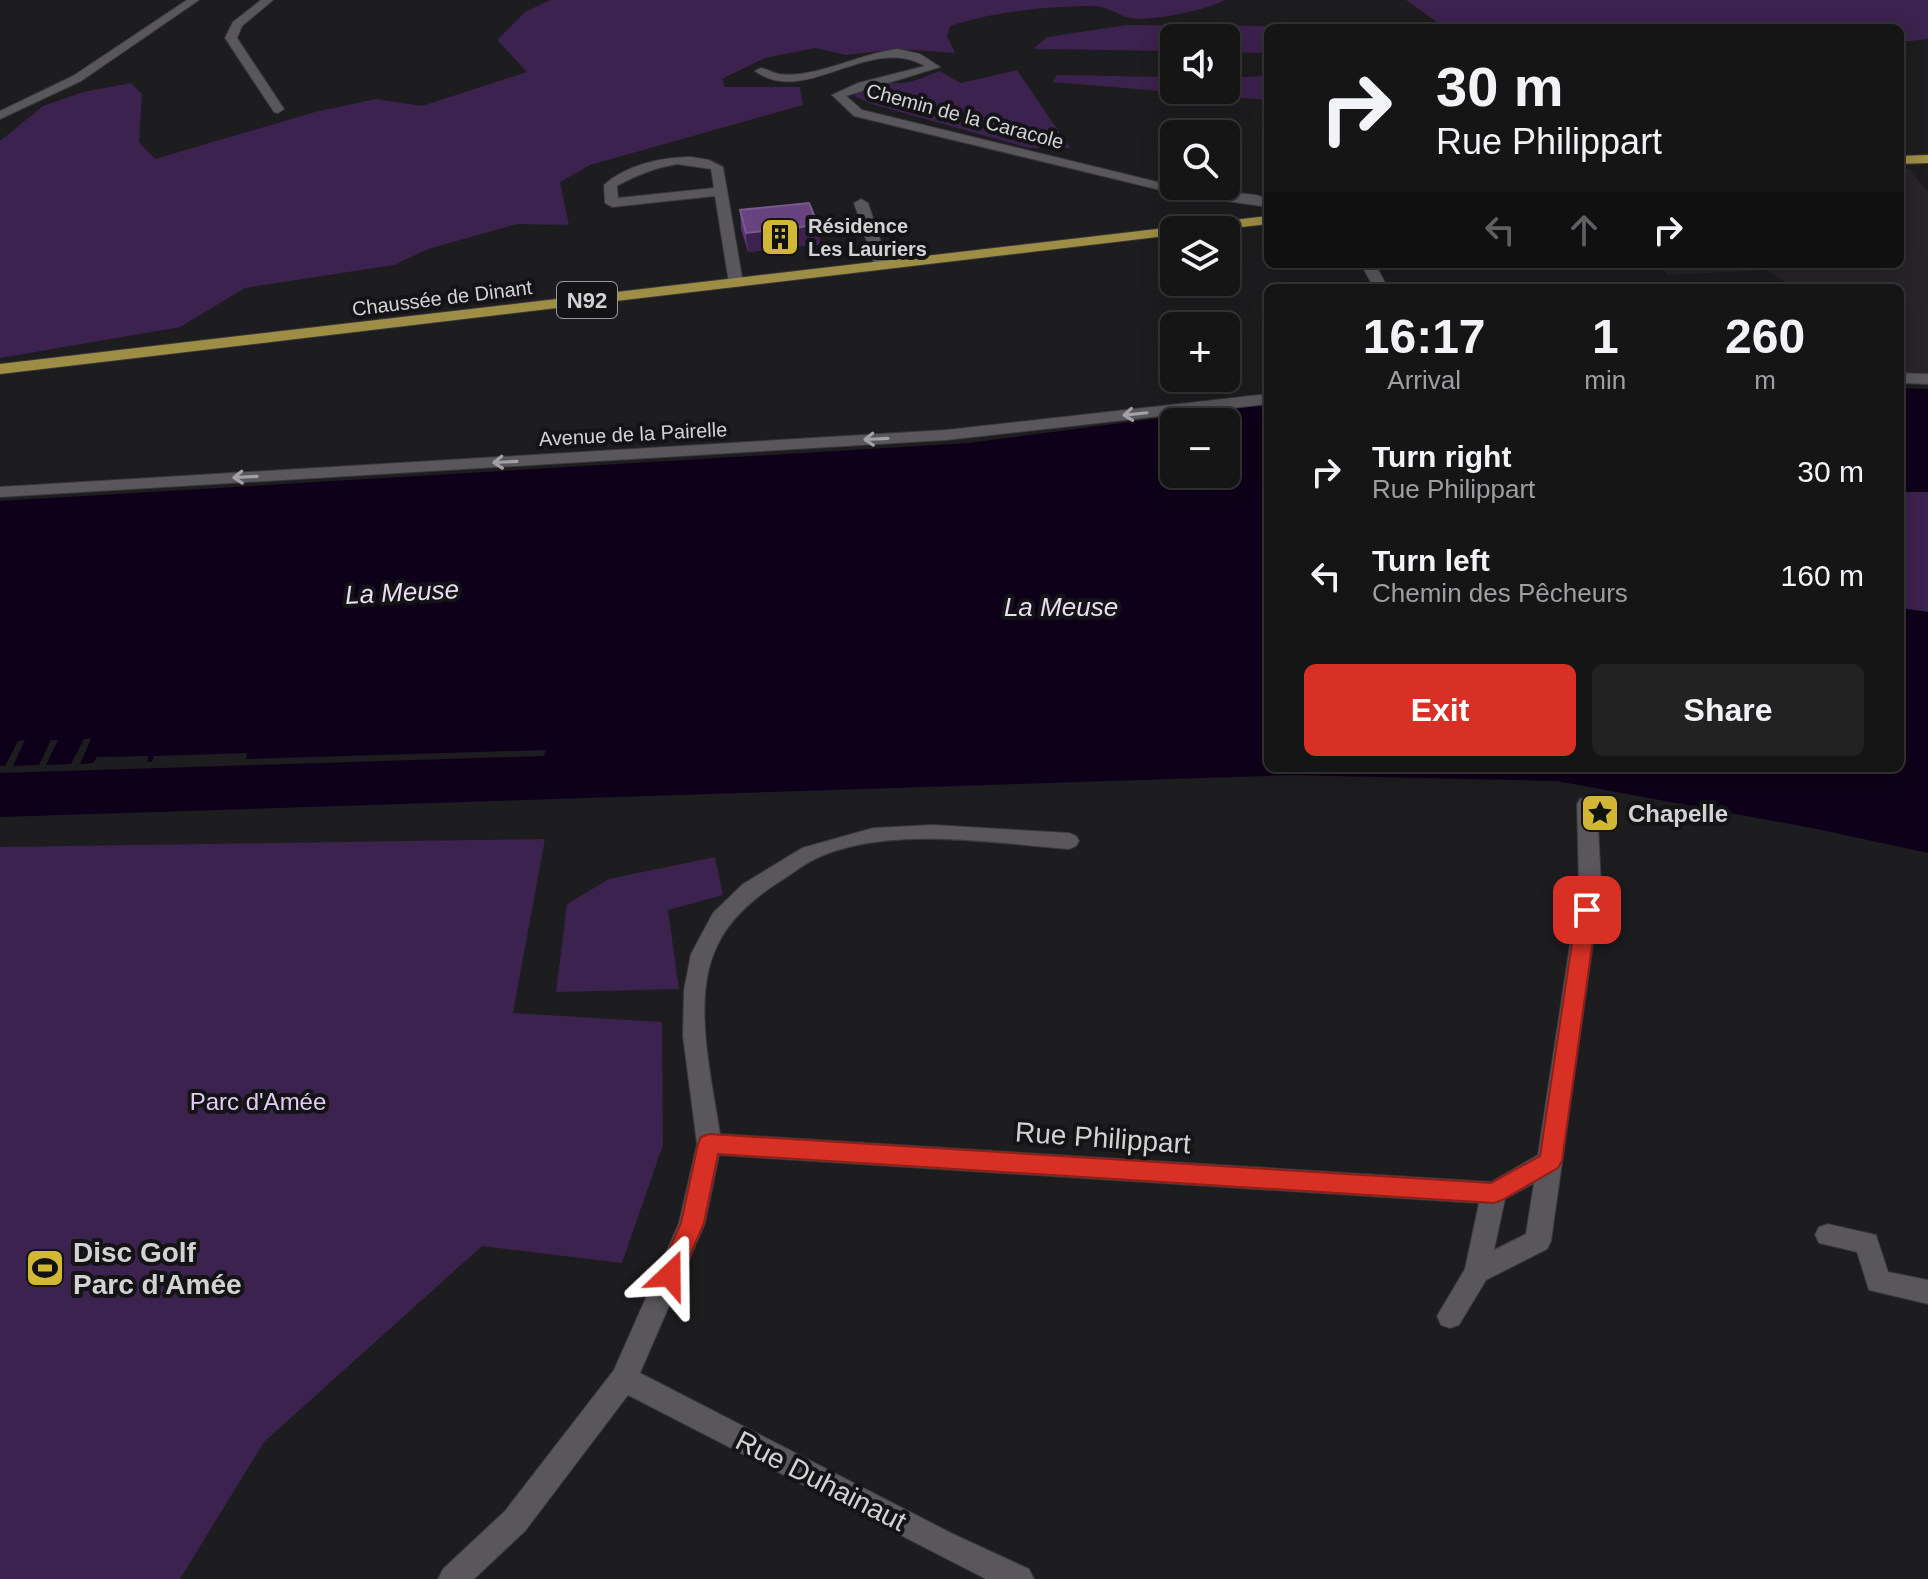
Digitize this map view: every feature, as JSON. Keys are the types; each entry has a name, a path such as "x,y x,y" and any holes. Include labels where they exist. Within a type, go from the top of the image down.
{"main road":[{"path":"1904,160 1928,159"},
{"name":"Chaussée de Dinant","path":"1240,223 1264,220"},
{"name":"Chaussée de Dinant","path":"0,369 1160,232"}],"street":[{"path":"0,115 44,98 78,80 194,0"},
{"path":"268,0 237,24 231,38 278,109"},
{"name":"Chemin de la Caracole","path":"761,71 780,77 816,71 882,53 922,56 934,67 911,75 862,83 838,95 858,113 873,117 1177,190 1264,202"},
{"path":"721,191 612,203 610,185 628,173 661,163 703,160 717,167 721,191 736,283"},
{"path":"861,203 882,266"},
{"path":"1904,378 1928,379"},
{"name":"Avenue de la Pairelle","path":"0,492 946,435 1264,399"},
{"path":"1477,1272 1538,1241 1590,886 1587,804"},
{"path":"453,1579 515,1521 624,1379 692,1223 709,1144 694,1036 695,990 702,954 721,919 750,890 809,853 873,835 933,832 1069,841"},
{"name":"Rue Philippart","path":"709,1144 1494,1193"},
{"path":"1450,1316 1477,1272 1494,1193 1550,1161"},
{"path":"1828,1235 1867,1243 1878,1282 1928,1292"},
{"name":"Rue Duhainaut","path":"624,1379 943,1544 1019,1579"}],"shaded area":[{"path":"1904,169 1910,169 1928,192 1928,375 1904,374 1904,284 1788,284 1767,270 1668,275 1662,268 1904,268"}],"green space":[{"path":"550,0 1225,0 1192,11 1139,19 1096,6 1003,13 950,26 947,36 955,53 899,49 846,55 815,48 765,58 722,79 725,87 800,87 803,105 590,165 560,182 569,225 517,224 428,249 394,265 245,288 180,327 0,358 0,141 43,106 83,92 131,83 142,94 139,142 155,159 315,112 376,99 422,106 527,72 497,40 525,12"},
{"path":"1406,0 1928,0 1928,39 1904,42 1904,24 1440,24"},
{"path":"1127,25 1160,25 1160,51 1033,49 1047,37"},
{"path":"1240,26 1264,26 1264,53 1240,52"},
{"path":"1017,70 1070,148 1029,148 872,104 854,96 866,87 909,82 940,71 961,83"},
{"path":"1264,71 1264,100 1240,98 1240,77 1262,76"},
{"path":"1057,75 1160,77 1160,91 1053,82"},
{"path":"1904,492 1928,492 1928,612 1904,609"},
{"name":"Parc d'Amée","path":"545,839 513,1013 662,1022 663,1145 622,1263 482,1246 264,1442 180,1579 0,1579 0,847"},
{"path":"715,857 723,895 668,910 679,989 556,992 567,904 609,879"}],"water":[{"path":"1904,388 1928,389 1928,492 1904,492"},
{"name":"La Meuse","path":"1264,405 1264,772 1904,772 1904,609 1928,612 1928,853 1817,829 1557,781 1292,775 0,817 0,501 969,443 1160,418 1160,488 1240,488 1240,408 1237,408"}],"pier":[{"path":"84,739 91,739 80,764 93,763 97,757 149,756 147,762 152,762 154,756 247,753 246,759 546,750 544,756 0,773 0,766 5,766 18,741 25,740 13,766 39,765 51,740 58,740 46,765 71,764"}],"building":[{"path":"809,203 818,225 746,233 740,210"}],"place":[{"name":"Résidence Les Lauriers","path":"780,237"},
{"name":"Chapelle","path":"1600,813"},
{"name":"Disc Golf Parc d'Amée","path":"45,1268"}],"route":[{"path":"670,1275 692,1223 709,1144 1494,1193 1550,1161 1587,910"}]}
